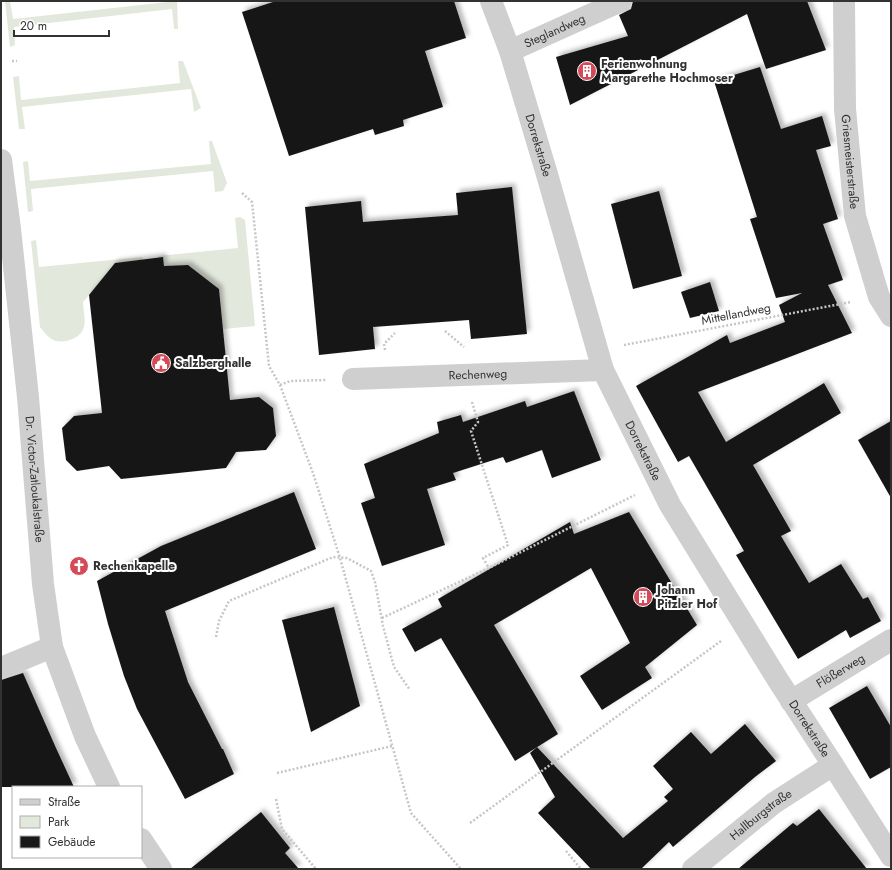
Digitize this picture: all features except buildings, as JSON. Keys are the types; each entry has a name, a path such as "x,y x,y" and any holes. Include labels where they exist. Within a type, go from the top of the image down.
{"street":[{"name":"Dorrekstraße","path":"491,1 510,51 600,360 670,505 791,701 891,856"},
{"name":"Steglandweg","path":"510,51 621,1"},
{"name":"Griesmeisterstraße","path":"844,1 845,109 855,216 879,297 891,316"},
{"name":"Dr. Victor-Zatloukalstraße","path":"1,160 27,390 43,584 52,647 85,736 110,786"},
{"name":"Rechenweg","path":"353,379 463,375 600,360"},
{"name":"Flößerweg","path":"791,701 891,640"},
{"path":"1,668 52,647"},
{"name":"Hallburgstraße","path":"693,869 774,803 833,765"},
{"path":"142,840 161,869"}],"path":[{"path":"12,61 17,61"},
{"path":"242,193 252,202 269,366 280,385 313,473 340,558 411,813 461,869"},
{"name":"Mittellandweg","path":"600,360 728,324 879,297"},
{"path":"463,375 478,422 471,431 508,545 483,558 489,568"},
{"path":"280,385 290,381 307,381"},
{"path":"382,618 489,568 659,483"},
{"path":"216,637 219,621 228,601 333,557 347,558 371,571 376,582 382,618 394,667 410,690"},
{"path":"470,822 743,624"},
{"path":"277,773 392,746"},
{"path":"276,799 282,829 316,869"},
{"path":"566,852 581,869"}],"green space":[{"path":"5,1 10,1 13,19 177,1 178,29 174,29 172,9 14,27 15,45 10,47"},
{"path":"178,61 183,61 201,108 194,112 191,89 22,107 25,129 19,129 13,77 19,76 21,100 180,83"},
{"path":"209,141 212,141 227,183 223,191 215,192 213,171 31,189 33,211 28,212 23,162 28,161 30,181 211,164"},
{"path":"240,217 245,220 255,326 223,329 219,289 188,265 164,266 158,256 238,248 235,218"},
{"path":"36,240 39,267 142,257 143,260 90,294 83,302 85,324 77,337 65,341 56,341 49,337 40,327 31,241"}],"place":[{"name":"Ferienwohnung Margarethe Hochmoser","path":"587,71"},
{"name":"Salzberghalle","path":"161,363"},
{"name":"Rechenkapelle","path":"79,566"},
{"name":"Johann Pitzler Hof","path":"643,597"}]}
